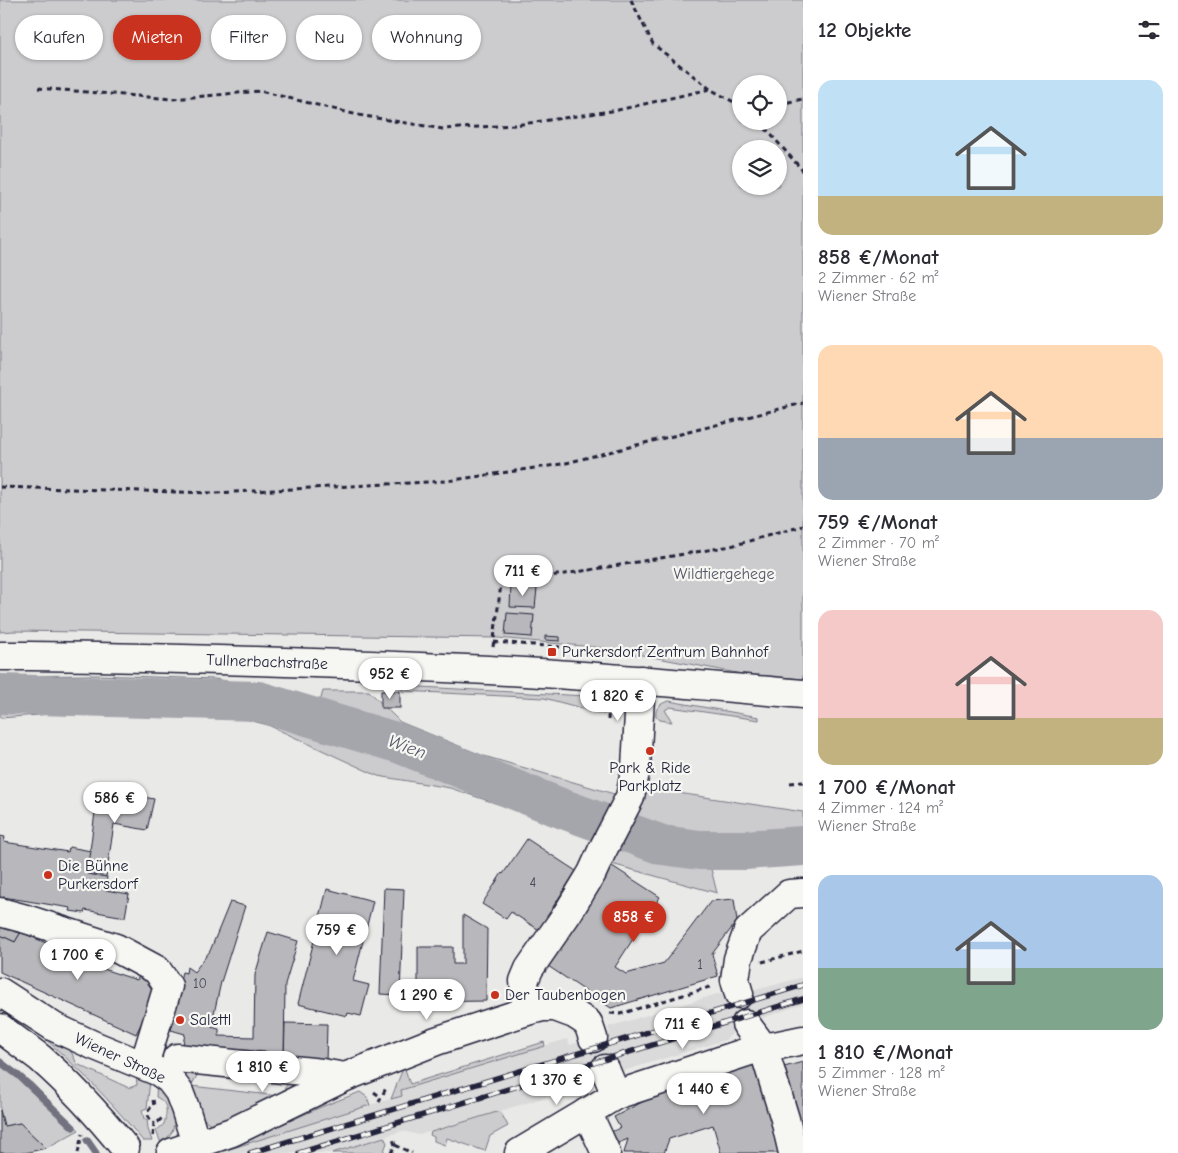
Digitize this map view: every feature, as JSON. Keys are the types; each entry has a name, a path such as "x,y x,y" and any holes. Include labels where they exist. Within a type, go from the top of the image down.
{"street":[{"name":"Tullnerbachstraße","path":"0,656 235,660 490,670 641,680 803,694"},
{"path":"527,1011 524,981 529,969 569,911 592,873 630,797 636,767 641,680"},
{"path":"737,981 738,959 748,931 789,894 803,893"},
{"path":"0,912 116,948 157,970 168,986 144,1065"},
{"name":"Wiener Straße","path":"0,992 54,1026 144,1065 170,1080 179,1092 196,1144"},
{"path":"162,1146 196,1144 232,1132 345,1077 436,1040 527,1011 543,1007 555,1007 574,1014 588,1023 593,1038"},
{"path":"746,1024 765,1057 785,1119 793,1153"},
{"path":"0,1028 40,1058 67,1083 99,1117 124,1148"},
{"path":"518,1153 616,1095 765,1057 803,1040"},
{"name":"Wiener Straße","path":"177,1058 345,1077"},
{"path":"605,1069 616,1095"},
{"path":"587,1112 606,1153"}],"path":[{"path":"631,0 653,44 710,89 732,101"},
{"path":"38,88 172,98 260,91 358,115 443,129 534,123 618,110 710,89"},
{"path":"787,102 803,99"},
{"path":"767,130 803,171"},
{"path":"0,487 215,493 447,481 562,464 803,403"},
{"path":"490,670 501,584 731,546 803,526"},
{"path":"494,642 560,647"},
{"path":"608,720 610,695"},
{"path":"790,783 803,782"},
{"path":"608,1012 620,1014 737,981 803,951"},
{"path":"379,1102 384,1092"},
{"path":"377,1094 381,1097"},
{"path":"162,1146 152,1134 154,1122 161,1120 164,1114"},
{"path":"78,1153 83,1128"},
{"path":"391,1153 395,1145 393,1139"},
{"path":"395,1145 412,1153"}],"shaded area":[{"path":"803,977 803,1004 733,1028 732,1034 725,1040 623,1071 620,1064 576,1078 579,1087 520,1105 419,1135 402,1131 332,1153 218,1153 325,1118 401,1096 401,1090 410,1087 567,1039 570,1045 610,1033 608,1027 717,994 724,995 727,998"}],"green space":[{"name":"Wildtiergehege","path":"0,0 803,0 803,679 742,674 642,655 625,654 625,650 498,638 0,632"},
{"path":"95,675 215,679 269,688 320,702 323,691 369,691 400,722 484,756 621,796 596,837 450,788 378,776 268,725 237,717 116,709 0,718 0,676"},
{"path":"402,686 604,697 604,714 544,698 402,691"},
{"path":"669,701 759,717 759,720 670,707 665,710 672,722 660,720 656,716 658,708 661,704"},
{"path":"645,788 803,812 803,862 711,869 717,893 608,863"},
{"path":"37,1032 68,1045 77,1064 129,1088 137,1085 136,1075 150,1080 147,1108 142,1110 144,1119 147,1119 152,1141 143,1141 93,1084"},
{"path":"544,1042 545,1046 401,1090 402,1096 391,1099 404,1066 410,1084"},
{"path":"0,1058 32,1083 79,1130 46,1148 20,1123 4,1126 0,1110"},
{"path":"177,1070 199,1072 191,1086 279,1096 290,1081 300,1086 294,1096 223,1124 211,1124 202,1118 194,1107 186,1085 177,1076"},
{"path":"157,1082 162,1085 176,1118 172,1132 161,1143 156,1131 164,1124 166,1108 163,1102 156,1097"},
{"path":"360,1092 367,1097 370,1105 217,1153 321,1107"},
{"path":"500,1111 508,1126 490,1136 485,1151 447,1138 445,1145 434,1141 434,1137 430,1135 431,1132"},
{"path":"384,1137 387,1143 383,1153 332,1153"}],"building":[{"path":"511,586 537,588 535,608 510,607"},
{"path":"507,613 534,615 532,637 505,635"},
{"path":"545,636 560,637 560,641 545,640"},
{"path":"381,691 400,691 400,708 381,708"},
{"path":"98,789 154,799 147,830 114,824 106,877 87,874"},
{"name":"Die Bühne Purkersdorf","path":"0,836 5,837 4,842 68,852 69,847 91,851 87,874 107,877 105,890 129,894 125,917 85,910 84,913 70,911 71,908 3,897 0,900"},
{"path":"527,839 576,871 553,907 559,911 544,933 511,912 506,919 482,904"},
{"path":"609,864 660,897 615,967 626,974 664,963 711,901 734,899 737,921 712,954 718,976 611,1008 545,964"},
{"path":"384,888 404,889 400,995 380,994"},
{"path":"327,889 373,901 353,981 369,985 361,1016 348,1013 347,1016 298,1004"},
{"path":"230,902 245,906 221,982 211,1027 219,1029 219,1036 254,1037 255,975 268,932 298,941 285,984 284,1062 182,1049 185,1034 171,1030 173,1023 169,1023 182,972 186,973 187,967 194,972 210,951"},
{"path":"463,915 487,929 486,1001 418,1002 418,947 453,947 453,964 463,964"},
{"path":"0,924 21,932 15,942 0,935"},
{"path":"21,932 109,971 137,980 140,974 161,984 136,1034 0,972 0,935 15,942"},
{"path":"285,1023 327,1024 326,1063 284,1062"},
{"path":"803,1062 803,1153 784,1067"},
{"path":"753,1064 766,1091 780,1153 721,1153 713,1125 669,1139 664,1153 624,1153 628,1139 616,1144 611,1132 620,1128 614,1117 674,1085"},
{"path":"0,1110 4,1126 20,1123 46,1148 25,1153 0,1153"}],"waterway":[{"name":"Wien","path":"0,694 258,701 398,743 558,807 662,845 700,850 745,850 803,846"},
{"path":"0,1062 19,1076 73,1127"},
{"path":"87,1140 96,1153"}],"railway":[{"path":"250,1153 803,985"},
{"path":"299,1153 803,999"}],"place":[{"name":"Purkersdorf Zentrum Bahnhof","path":"552,652"},
{"name":"Park & Ride Parkplatz","path":"650,751"},
{"name":"Die Bühne Purkersdorf","path":"48,875"},
{"name":"Der Taubenbogen","path":"495,995"},
{"name":"Salettl","path":"180,1020"}]}
